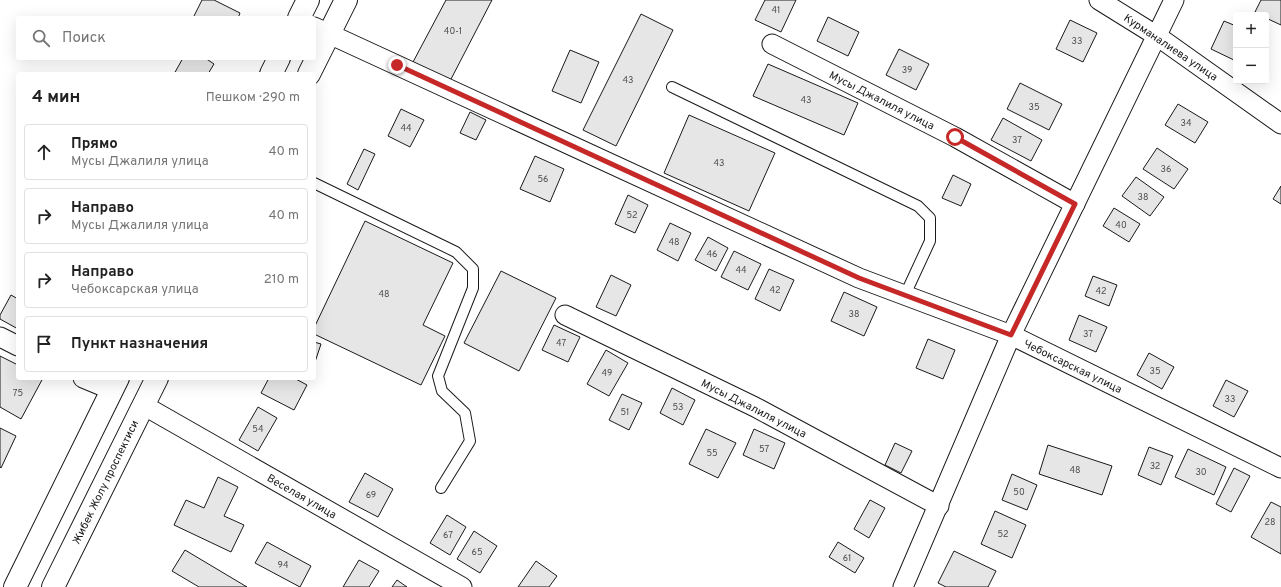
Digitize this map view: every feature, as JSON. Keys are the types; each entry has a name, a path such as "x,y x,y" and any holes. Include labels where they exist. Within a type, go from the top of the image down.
{"main road":[{"path":"300,16 308,0"},
{"path":"316,50 322,30 346,0"},
{"path":"272,72 278,60"},
{"path":"310,72 313,60"},
{"name":"Жибек Жолу проспектиси","path":"53,587 156,380"},
{"path":"15,587 115,384"}],"street":[{"name":"Курманалиева улица","path":"1100,0 1157,36 1281,124"},
{"path":"903,587 1011,335 1174,0"},
{"name":"Чебоксарская улица","path":"322,30 851,275 1011,335 1281,468"},
{"name":"Мусы Джалиля улица","path":"772,44 955,137 1075,204"},
{"name":"Мусы Джалиля улица","path":"566,315 755,407 939,506"},
{"path":"0,337 16,345"},
{"path":"94,380 115,384"},
{"name":"Веселая улица","path":"143,405 462,587"}],"lane":[{"path":"672,87 918,206 930,218 930,241 905,295"},
{"path":"316,184 456,252 473,269 473,288 438,376 442,391 465,413 470,441 442,488"}],"building":[{"path":"202,0 214,0 240,13 239,16 194,16"},
{"path":"446,0 492,0 450,81 413,62"},
{"path":"765,0 796,0 781,32 755,20"},
{"path":"1261,0 1281,0 1281,25 1269,19 1269,12 1255,12"},
{"path":"641,14 673,30 616,146 583,130"},
{"path":"828,17 859,32 848,56 817,41"},
{"path":"1070,20 1097,33 1083,62 1056,49"},
{"path":"1224,21 1233,25 1233,60 1211,49"},
{"path":"899,49 929,64 916,90 886,75"},
{"path":"570,50 599,62 581,103 552,91"},
{"path":"182,60 208,60 214,64 209,72 175,72"},
{"path":"768,64 858,103 844,135 753,96"},
{"path":"1020,83 1062,104 1049,130 1007,109"},
{"path":"1178,104 1208,122 1195,143 1165,125"},
{"path":"401,109 424,120 410,147 388,136"},
{"path":"470,112 486,120 476,140 460,133"},
{"path":"689,115 775,153 749,211 664,173"},
{"path":"1003,118 1042,140 1031,161 991,140"},
{"path":"1157,148 1188,169 1174,189 1143,169"},
{"path":"364,149 375,154 358,190 347,184"},
{"path":"535,156 564,169 550,202 520,189"},
{"path":"953,175 971,184 961,206 942,198"},
{"path":"1136,177 1164,197 1150,216 1122,196"},
{"path":"1281,186 1281,204 1273,199"},
{"path":"628,195 648,205 635,233 615,224"},
{"path":"1114,208 1140,224 1129,242 1103,226"},
{"path":"365,221 453,263 423,325 445,336 421,385 316,335 316,324"},
{"path":"670,223 691,233 678,261 657,250"},
{"path":"708,237 728,248 716,271 695,260"},
{"path":"734,251 761,264 748,290 721,277"},
{"path":"769,269 794,280 780,311 755,299"},
{"path":"501,271 556,298 519,371 464,343"},
{"path":"611,275 631,285 616,316 596,307"},
{"path":"1093,276 1117,285 1109,306 1085,296"},
{"path":"844,292 877,307 864,336 831,321"},
{"path":"11,295 16,298 16,328 0,319 0,315"},
{"path":"1079,315 1107,327 1096,352 1069,340"},
{"path":"554,325 580,337 568,362 542,350"},
{"path":"928,339 955,350 943,379 916,368"},
{"path":"316,343 321,344 316,359"},
{"path":"606,350 628,363 609,396 587,384"},
{"path":"1149,353 1174,367 1162,389 1137,375"},
{"path":"0,356 16,364 16,380 42,380 21,419 0,407"},
{"path":"268,380 298,380 307,385 294,410 261,393"},
{"path":"1226,380 1248,391 1234,417 1213,406"},
{"path":"672,388 695,400 683,425 660,413"},
{"path":"622,394 642,403 629,430 609,420"},
{"path":"258,407 277,418 258,451 239,440"},
{"path":"0,428 16,436 1,468 0,467"},
{"path":"706,429 736,443 718,478 689,464"},
{"path":"754,429 785,443 774,469 743,455"},
{"path":"895,443 912,451 901,473 885,465"},
{"path":"1048,445 1112,466 1102,495 1039,474"},
{"path":"1149,447 1173,456 1161,485 1138,475"},
{"path":"1188,449 1226,467 1214,495 1175,477"},
{"path":"1234,468 1250,476 1231,512 1216,504"},
{"path":"365,473 393,489 378,517 349,502"},
{"path":"1012,474 1037,485 1027,510 1002,500"},
{"path":"218,477 238,487 224,516 244,525 231,552 174,525 186,500 204,508"},
{"path":"870,500 885,508 869,538 854,529"},
{"path":"1271,502 1281,507 1281,554 1251,537"},
{"path":"995,511 1026,525 1012,558 981,544"},
{"path":"447,515 466,527 450,555 430,543"},
{"path":"474,531 497,546 480,573 457,559"},
{"path":"267,542 311,566 300,587 255,563"},
{"path":"838,542 864,558 855,573 829,557"},
{"path":"185,550 247,587 199,587 172,571"},
{"path":"954,551 996,571 988,587 946,587 938,583"},
{"path":"359,560 379,571 369,587 343,587"},
{"path":"536,561 557,576 549,587 518,587"},
{"path":"397,580 407,587 392,587"}],"route":[{"path":"397,65 859,278 1011,335 1075,204 955,137"}]}
